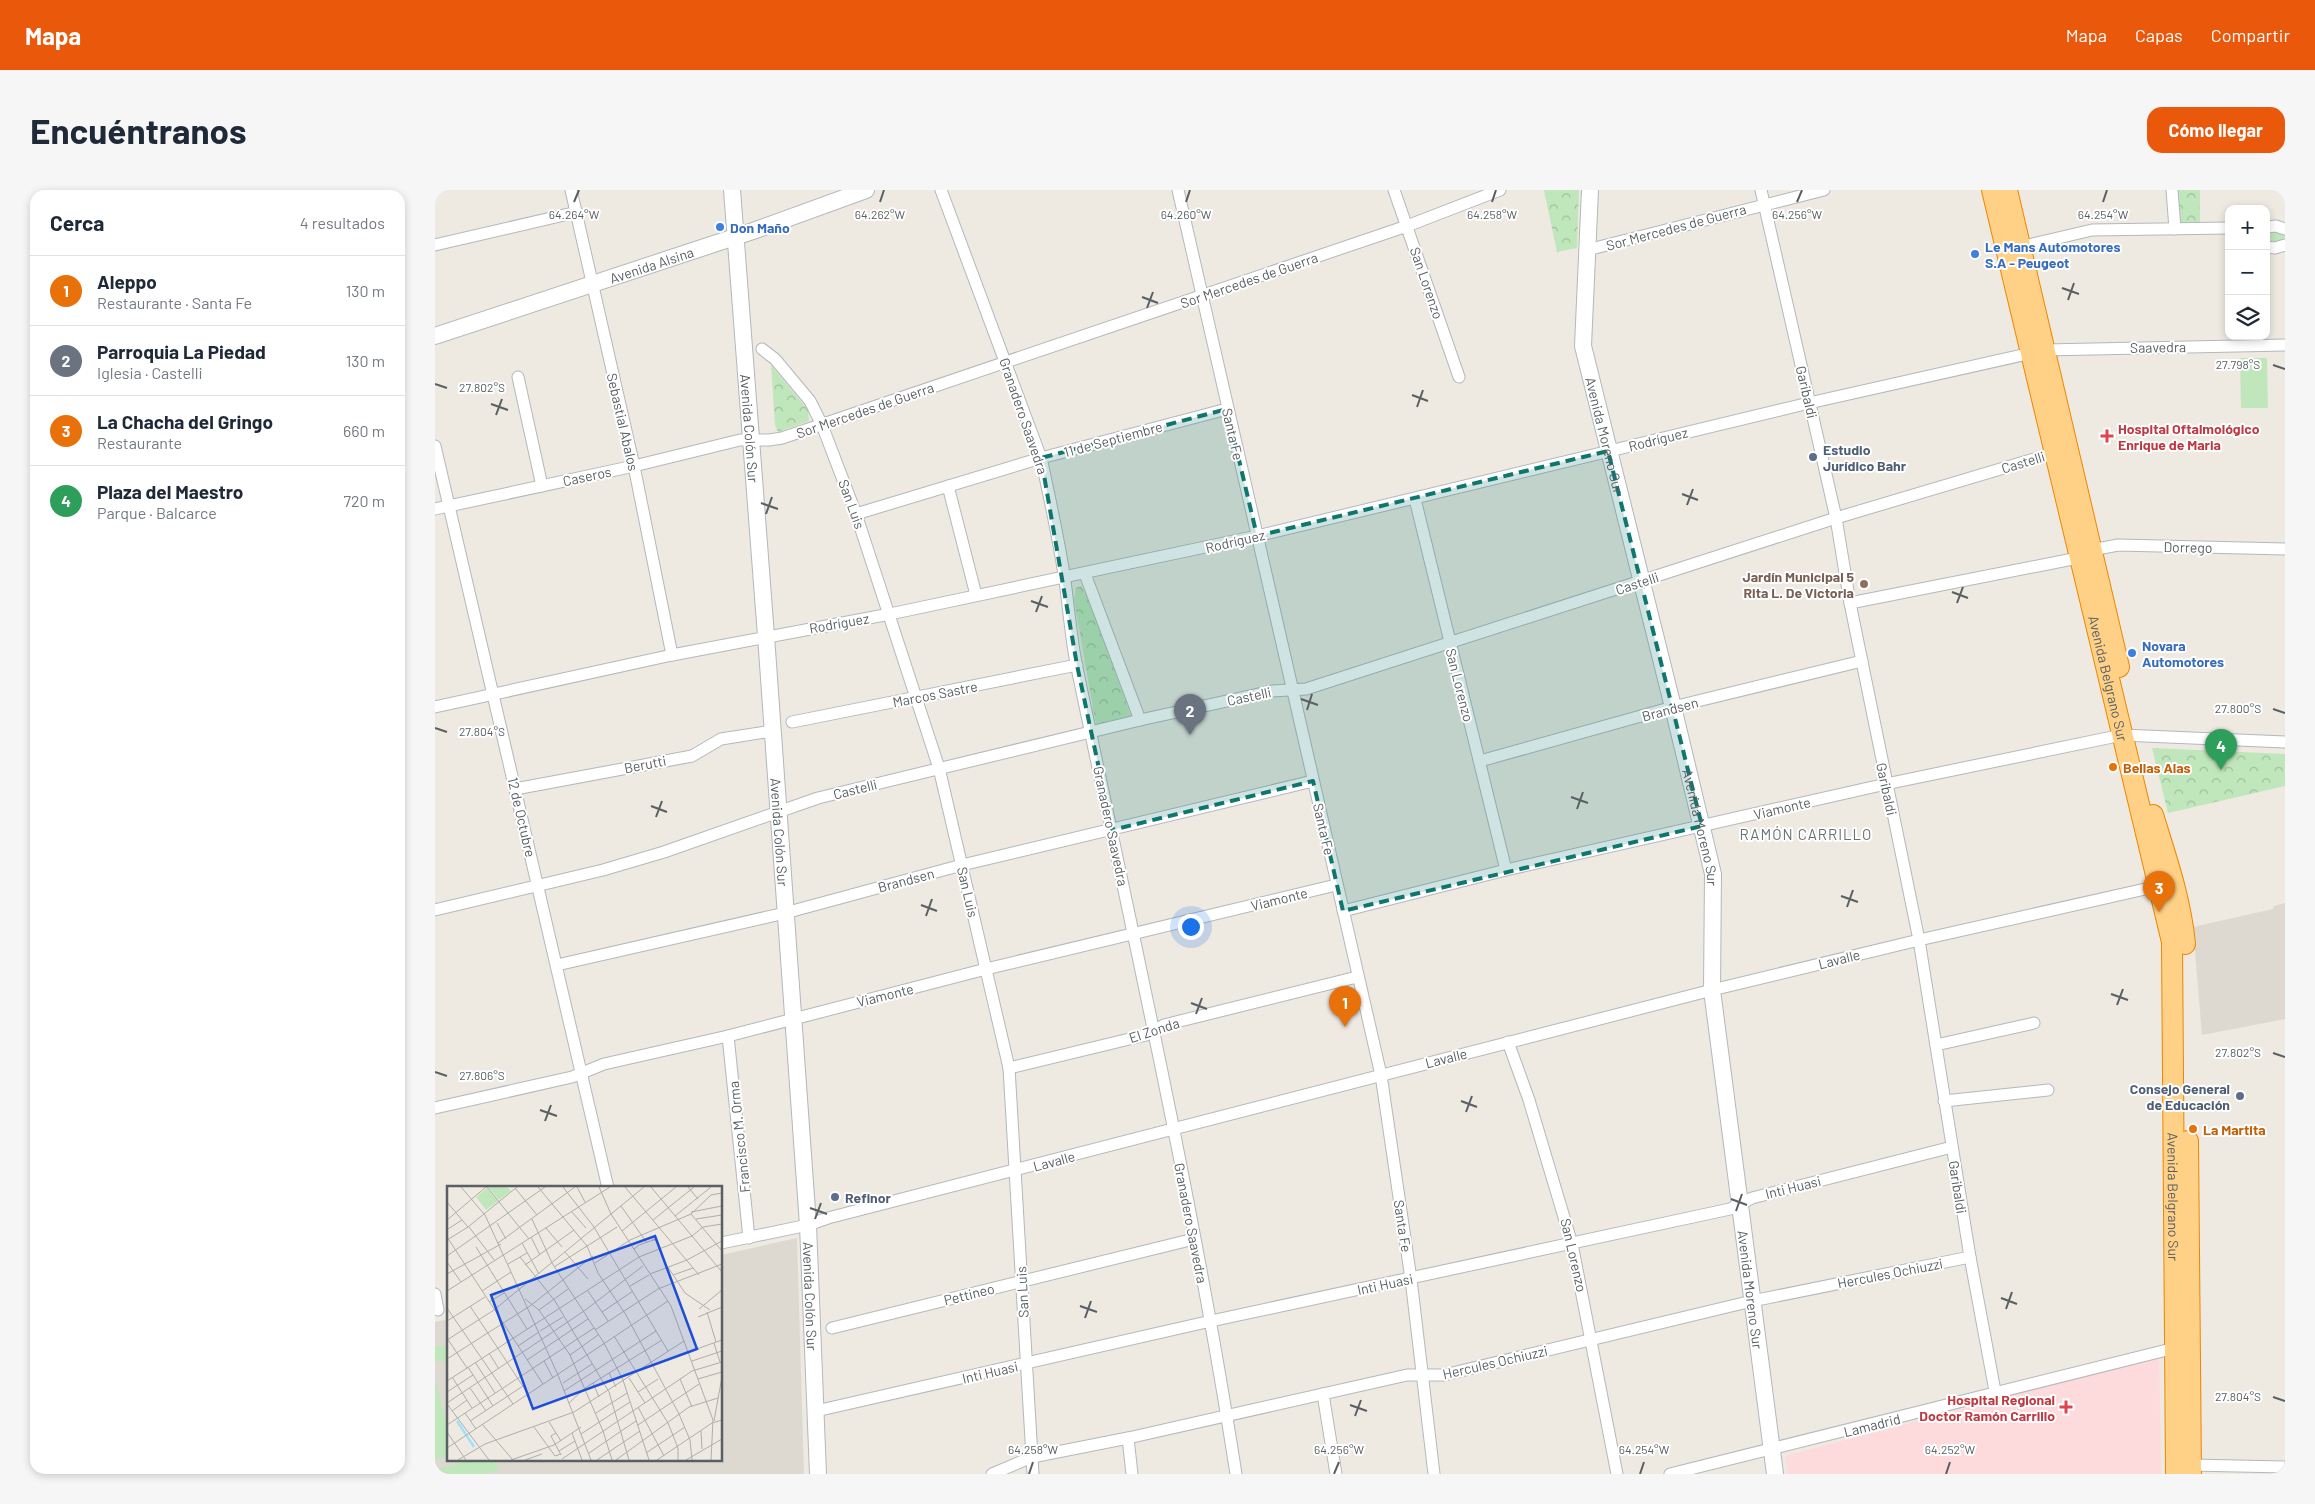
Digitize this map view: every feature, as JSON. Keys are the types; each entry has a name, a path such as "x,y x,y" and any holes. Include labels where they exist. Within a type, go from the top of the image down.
{"highway":[{"name":"Avenida Belgrano Sur","path":"1992,190 2038,352 2085,554 2166,884 2183,926 2185,949 2183,1346 2186,1471"},
{"name":"Avenida Belgrano Sur","path":"2007,190 2020,247 2054,453 2085,554"}],"main road":[{"name":"Avenida Colón Sur","path":"731,190 766,636 808,1225 818,1474"},
{"name":"Avenida Alsina","path":"435,336 735,236 866,190"},
{"name":"Avenida Moreno Sur","path":"1590,190 1583,346 1702,826 1714,886 1712,990 1775,1474"}],"street":[{"name":"Sebastial Abalos","path":"571,190 633,466 672,655"},
{"name":"Granadero Saavedra","path":"941,190 1041,458 1065,578 1077,665 1155,1030 1211,1321 1237,1474"},
{"name":"Santa Fe","path":"1178,190 1381,1075 1411,1279 1434,1474"},
{"name":"San Lorenzo","path":"1394,190 1459,377"},
{"name":"Sor Mercedes de Guerra","path":"769,440 822,425 1407,226 1500,190"},
{"name":"Garibaldi","path":"1761,190 1836,518 1850,604 1919,940 1970,1257 1995,1391"},
{"name":"Sor Mercedes de Guerra","path":"1587,250 1823,190"},
{"path":"2172,190 2175,229"},
{"path":"435,244 577,212"},
{"path":"2270,227 2276,226 2285,229"},
{"path":"2020,247 2081,231 2225,228"},
{"path":"2270,247 2285,245"},
{"name":"Saavedra","path":"2038,352 2285,344"},
{"name":"San Luis","path":"762,350 775,359 810,402 822,425 856,514 939,768 1009,1068 1033,1474"},
{"name":"Rodríguez","path":"435,707 672,655 890,614 1257,536 1809,403 2038,352"},
{"path":"517,377 542,486"},
{"name":"11 de Septiembre","path":"856,514 1041,458 1227,409"},
{"name":"Caseros","path":"435,509 633,466 740,440 769,440"},
{"name":"12 de Octubre","path":"435,446 608,1186"},
{"name":"Castelli","path":"435,910 603,870 663,852 818,798 1140,720 1272,691 1306,689 1836,518 2054,453"},
{"path":"949,486 976,596"},
{"name":"San Lorenzo","path":"1415,499 1506,870"},
{"name":"Dorrego","path":"2085,554 2119,545 2285,549"},
{"path":"1850,604 2085,554"},
{"path":"1085,574 1140,720"},
{"name":"Brandsen","path":"1480,761 1673,708 1862,661"},
{"name":"Marcos Sastre","path":"792,722 1077,665"},
{"name":"Berutti","path":"515,789 692,756 721,739 772,731"},
{"name":"Viamonte","path":"1343,911 1506,870 1886,784 2129,734 2285,742"},
{"name":"Brandsen","path":"557,965 785,913 962,865 1313,781"},
{"name":"Lavalle","path":"723,1244 808,1225 828,1218 1712,990 1919,940 2166,884"},
{"name":"Viamonte","path":"435,1108 572,1077 604,1064 728,1036 986,969 1337,885"},
{"name":"El Zonda","path":"1009,1068 1146,1035 1164,1026 1357,977"},
{"path":"1936,1045 2035,1023"},
{"name":"Francisco M. Orma","path":"728,1036 749,1238"},
{"name":"San Lorenzo","path":"1508,1042 1529,1100 1572,1244 1617,1474"},
{"path":"1944,1101 2047,1090"},
{"name":"Inti Huasi","path":"816,1411 1211,1321 1730,1209 1752,1198 1952,1147"},
{"name":"Pettineo","path":"832,1328 1194,1239"},
{"name":"Hercules Ochiuzzi","path":"993,1474 1032,1457 1128,1438 1407,1375 1444,1375 1752,1301 1970,1257"},
{"path":"435,1294 441,1309"},
{"name":"Lamadrid","path":"1671,1474 1771,1450 1995,1391 2183,1346"},
{"path":"1323,1394 1336,1474"},
{"path":"1128,1438 1132,1474"},
{"path":"2186,1471 2285,1467"}],"highlighted area":[{"path":"1227,409 1257,536 1608,451 1702,826 1343,911 1313,781 1112,830 1077,665 1041,458"}],"shaded area":[{"path":"2285,903 2285,1019 2202,1035 2193,927 2273,909 2274,906"},
{"path":"797,1238 804,1474 435,1474 435,1322 447,1319 447,1462 723,1462 723,1255"},
{"name":"Hospital Regional Doctor Ramón Carrillo","path":"2159,1357 2161,1474 1788,1474 1785,1456"}],"green space":[{"path":"1544,190 1579,190 1577,248 1557,252"},
{"path":"2177,190 2200,190 2200,224 2178,225"},
{"path":"2270,230 2283,233 2285,236 2284,242 2273,244 2270,242"},
{"path":"2240,358 2267,358 2268,408 2241,408"},
{"path":"771,365 808,410 809,421 778,432 775,425"},
{"path":"1081,586 1089,598 1131,716 1096,725 1074,600 1076,588"},
{"path":"2152,748 2285,754 2285,786 2168,813"},
{"path":"435,1346 447,1346 447,1361 435,1361"},
{"path":"435,1378 447,1427 447,1456 435,1459"},
{"path":"463,1462 496,1462 498,1470 483,1474 435,1474 435,1470"}],"place":[{"name":"Don Maño","path":"720,227"},
{"name":"Le Mans Automotores S.A - Peugeot","path":"1975,254"},
{"name":"Hospital Oftalmológico Enrique de Maria","path":"2107,436"},
{"name":"Estudio Jurídico Bahr","path":"1813,457"},
{"name":"Jardín Municipal 5 Rita L. De Victoria","path":"1864,584"},
{"name":"Novara Automotores","path":"2132,653"},
{"name":"Parroquia La Piedad","path":"1190,735"},
{"name":"Bellas Alas","path":"2113,767"},
{"name":"Plaza del Maestro","path":"2221,770"},
{"name":"La Chacha del Gringo","path":"2159,912"},
{"name":"Aleppo","path":"1345,1027"},
{"name":"Consejo General de Educación","path":"2240,1096"},
{"name":"La Martita","path":"2193,1129"},
{"name":"Refinor","path":"835,1197"},
{"name":"Hospital Regional Doctor Ramón Carrillo","path":"2066,1407"}],"district":[{"name":"RAMÓN CARRILLO","path":"1806,834"}]}
